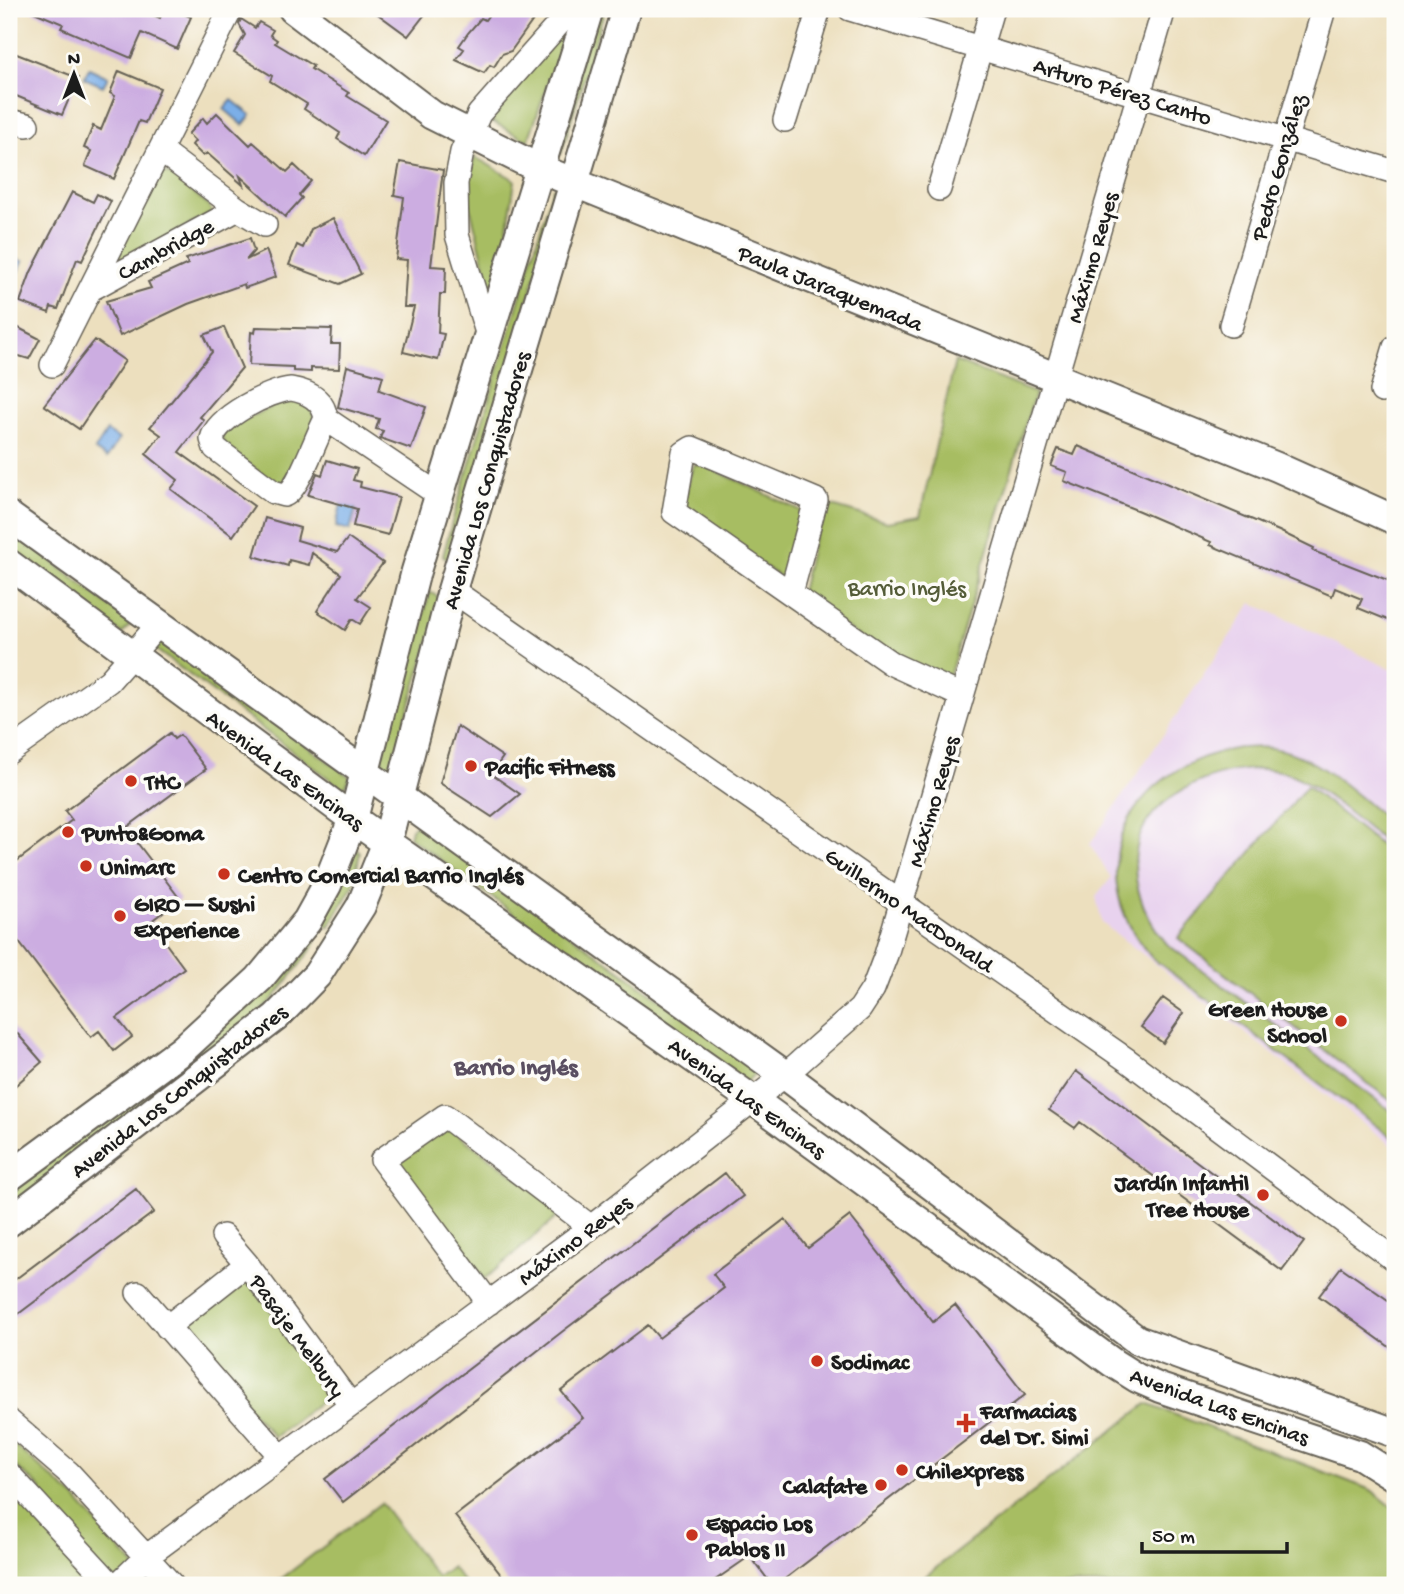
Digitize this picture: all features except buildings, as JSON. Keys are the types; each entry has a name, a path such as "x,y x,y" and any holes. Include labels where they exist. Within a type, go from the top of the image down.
{"street":[{"name":"Cambridge","path":"52,365 231,9"},
{"name":"Paula Jaraquemada","path":"295,9 402,94 468,134 538,169 1277,467 1395,520"},
{"name":"Avenida Los Conquistadores","path":"489,339 457,235 456,183 468,134 491,99 572,9"},
{"name":"Avenida Los Conquistadores","path":"9,1177 182,1050 259,979 307,921 341,856 366,773 416,571 589,9"},
{"name":"Avenida Los Conquistadores","path":"9,1222 276,1017 317,975 361,906 387,842 452,590 625,9"},
{"path":"785,120 818,9"},
{"name":"Arturo Pérez Canto","path":"850,9 1395,172"},
{"path":"939,189 992,9"},
{"name":"Máximo Reyes","path":"114,1585 146,1557 591,1227 785,1075 860,1009 882,967 902,903 1164,9"},
{"name":"Pedro González","path":"1231,325 1324,9"},
{"name":"Cambridge","path":"160,150 238,209 265,225"},
{"name":"Cambridge","path":"93,288 238,209"},
{"path":"1382,391 1395,346"},
{"path":"326,419 314,439 295,486 287,495 273,492 217,450 212,443 212,435 223,420 282,390 302,391 313,396 324,408 326,419 439,495"},
{"path":"791,593 816,500 692,448 684,453 674,512 892,664 962,696"},
{"name":"Avenida Las Encinas","path":"9,516 785,1075 1137,1340 1395,1433"},
{"name":"Avenida Las Encinas","path":"9,564 353,819 753,1100 1113,1363 1140,1380 1360,1455 1395,1477"},
{"name":"Guillermo MacDonald","path":"416,571 452,590 1127,1060 1395,1260"},
{"path":"9,752 109,681 158,625"},
{"path":"307,921 337,946"},
{"path":"489,1303 382,1160 445,1116 591,1227"},
{"path":"889,1199 928,1184"},
{"name":"Pasaje Melbury","path":"223,1236 247,1264 351,1405"},
{"name":"Pasaje Melbury","path":"167,1327 247,1264"},
{"path":"138,1293 281,1457"},
{"path":"1140,1380 1167,1353"},
{"path":"9,1421 69,1474 172,1585"},
{"path":"9,1474 114,1585"}],"shaded area":[{"name":"Green House School","path":"1252,603 1395,671 1395,1148 1102,923 1096,897 1111,878 1090,844"}],"green space":[{"path":"594,9 605,9 561,154 555,153"},
{"path":"555,32 565,34 528,141 489,120"},
{"path":"475,157 515,180 496,310 465,187"},
{"path":"160,171 175,176 210,207 212,213 120,263 115,257"},
{"path":"560,187 455,563 443,556 452,522 553,188"},
{"name":"Barrio Inglés","path":"955,361 1035,393 949,677 893,659 800,596 822,503 887,522 920,516"},
{"path":"292,397 309,404 315,419 290,481 280,487 225,448 221,434 227,428"},
{"path":"702,464 804,512 788,582 681,511 693,465"},
{"path":"9,528 126,619 130,625 122,634 9,549"},
{"path":"430,592 442,599 391,767 383,769 382,757"},
{"path":"158,639 350,777 346,786 342,788 335,783 155,649"},
{"name":"Green House School","path":"1268,747 1289,752 1322,768 1395,826 1395,851 1342,807 1299,778 1268,769 1224,773 1182,791 1164,803 1149,819 1140,836 1135,865 1144,907 1167,944 1395,1114 1395,1140 1152,958 1129,924 1118,890 1117,857 1126,826 1143,799 1169,776 1201,758 1239,748"},
{"name":"Green House School","path":"1307,786 1395,857 1395,1104 1178,938"},
{"path":"417,824 758,1070 746,1083 409,837 411,828"},
{"path":"356,848 360,852 354,884 329,927 317,918"},
{"path":"309,936 315,942 314,946 274,998 243,1028 9,1212 9,1193 44,1167"},
{"path":"446,1126 564,1211 485,1279 393,1160"},
{"path":"243,1275 333,1392 274,1437 177,1328"},
{"path":"1147,1404 1371,1490 1395,1509 1395,1585 914,1585"},
{"path":"9,1440 76,1499 151,1585 9,1585 9,1494 22,1506 42,1489 9,1461"},
{"path":"381,1503 437,1577 452,1567 466,1585 273,1585"}],"water":[{"path":"89,68 108,77 103,86 84,78"},
{"path":"232,100 251,115 243,125 224,109"},
{"path":"12,257 23,261 11,286 9,285"},
{"path":"107,431 119,439 107,458 95,450"},
{"path":"341,504 356,508 350,530 336,527"}],"place":[{"name":"Pacific Fitness","path":"471,766"},
{"name":"THC","path":"131,781"},
{"name":"Punto&Goma","path":"68,832"},
{"name":"Unimarc","path":"86,866"},
{"name":"Centro Comercial Barrio Inglés","path":"224,874"},
{"name":"GIRO — Sushi Experience","path":"120,916"},
{"name":"Green House School","path":"1341,1021"},
{"name":"Jardín Infantil Tree House","path":"1263,1195"},
{"name":"Sodimac","path":"817,1361"},
{"name":"Farmacias del Dr. Simi","path":"966,1423"},
{"name":"Chilexpress","path":"902,1470"},
{"name":"Calafate","path":"881,1485"},
{"name":"Espacio Los Pablos II","path":"692,1535"}],"district":[{"name":"Barrio Inglés","path":"516,1066"}]}
